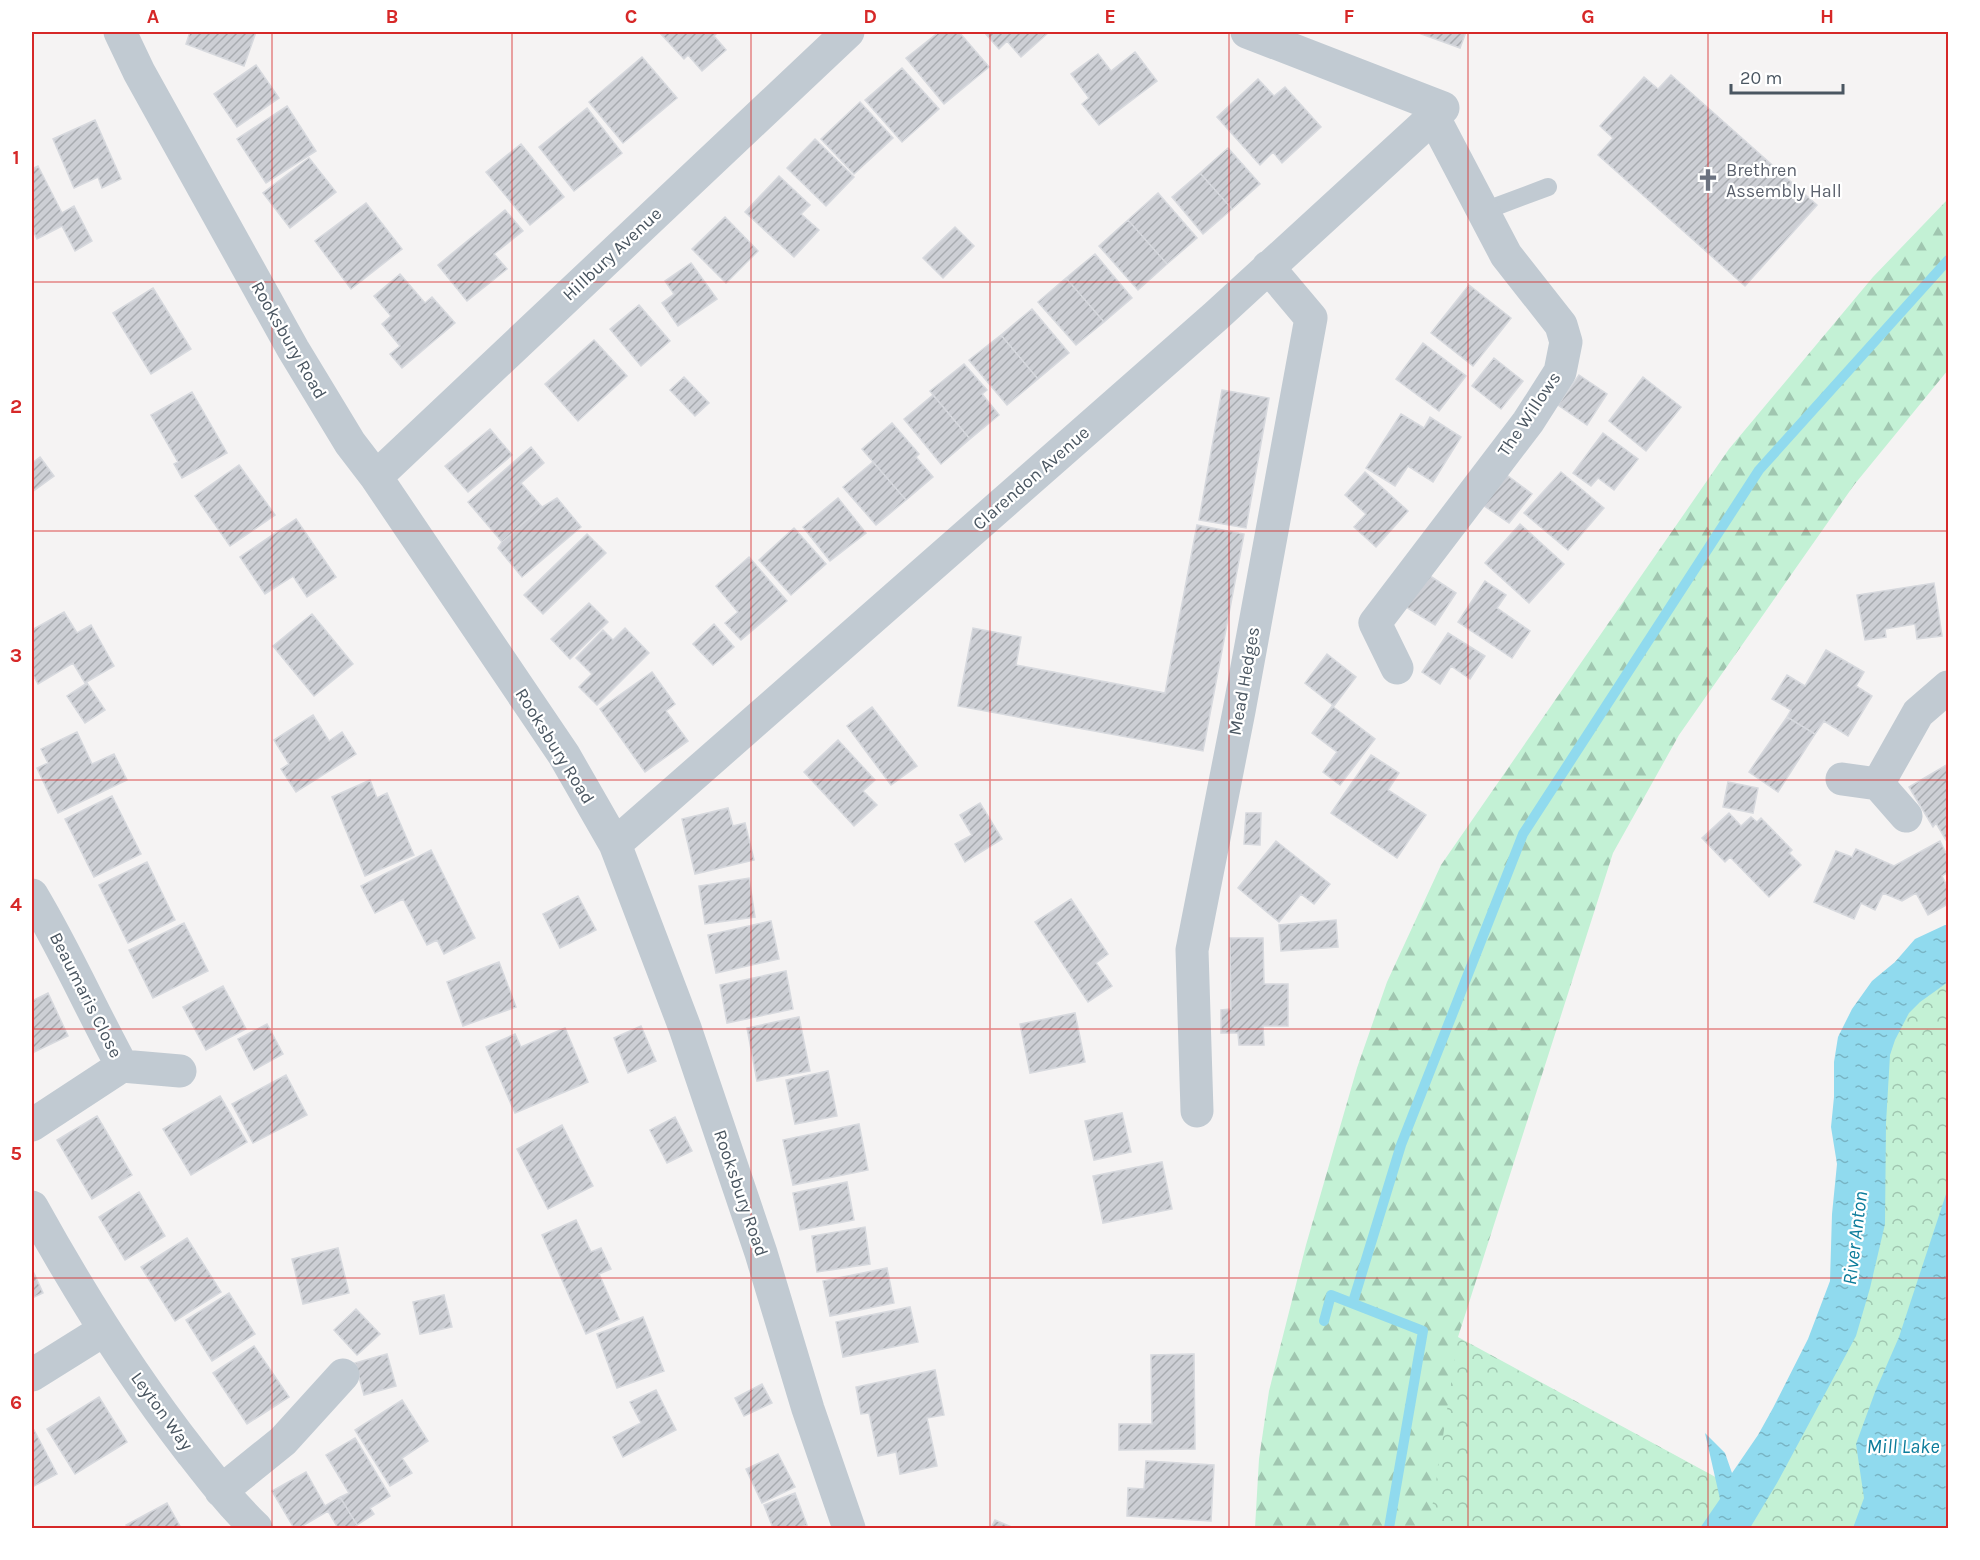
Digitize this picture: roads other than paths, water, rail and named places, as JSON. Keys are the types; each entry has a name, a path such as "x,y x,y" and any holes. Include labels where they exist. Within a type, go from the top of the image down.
{"street":[{"name":"Rooksbury Road","path":"120,32 136,66 293,349 350,443 376,477 564,755 615,844 685,1028 761,1253 808,1409 849,1528"},
{"name":"Hillbury Avenue","path":"376,477 848,32"},
{"path":"1247,32 1438,112"},
{"name":"The Willows","path":"1397,668 1375,623 1528,422 1560,372 1566,342 1561,325 1506,255 1438,112"},
{"name":"Clarendon Avenue","path":"615,844 1216,316 1438,112"},
{"name":"Mead Hedges","path":"1197,1111 1192,950 1239,711 1311,318 1268,267"},
{"path":"1878,784 1918,713 1948,687"},
{"path":"1842,779 1878,784 1906,816"},
{"name":"Beaumaris Close","path":"32,895 58,938 122,1066"},
{"name":"Beaumaris Close","path":"32,1125 122,1066 180,1071"},
{"path":"32,1207 104,1330 32,1375"},
{"name":"Leyton Way","path":"104,1330 169,1424 221,1491 256,1528"},
{"path":"221,1491 283,1441 343,1375"}],"lane":[{"path":"1484,211 1548,187"}],"water":[{"name":"River Anton","path":"1948,925 1948,982 1909,1013 1890,1055 1886,1123 1885,1224 1856,1336 1777,1483 1750,1528 1700,1528 1720,1499 1705,1433 1725,1453 1732,1473 1773,1408 1808,1339 1830,1281 1832,1214 1837,1164 1831,1127 1834,1062 1838,1037 1852,1009 1872,981 1895,962 1915,939"},
{"name":"Mill Lake","path":"1948,1188 1948,1528 1853,1528 1864,1498 1856,1444 1899,1337"}],"waterway":[{"path":"1353,1302 1401,1145 1523,834 1759,470 1948,260"},
{"path":"1324,1321 1331,1295 1423,1331 1389,1528"}],"place":[{"name":"Brethren Assembly Hall","path":"1708,180"}]}
